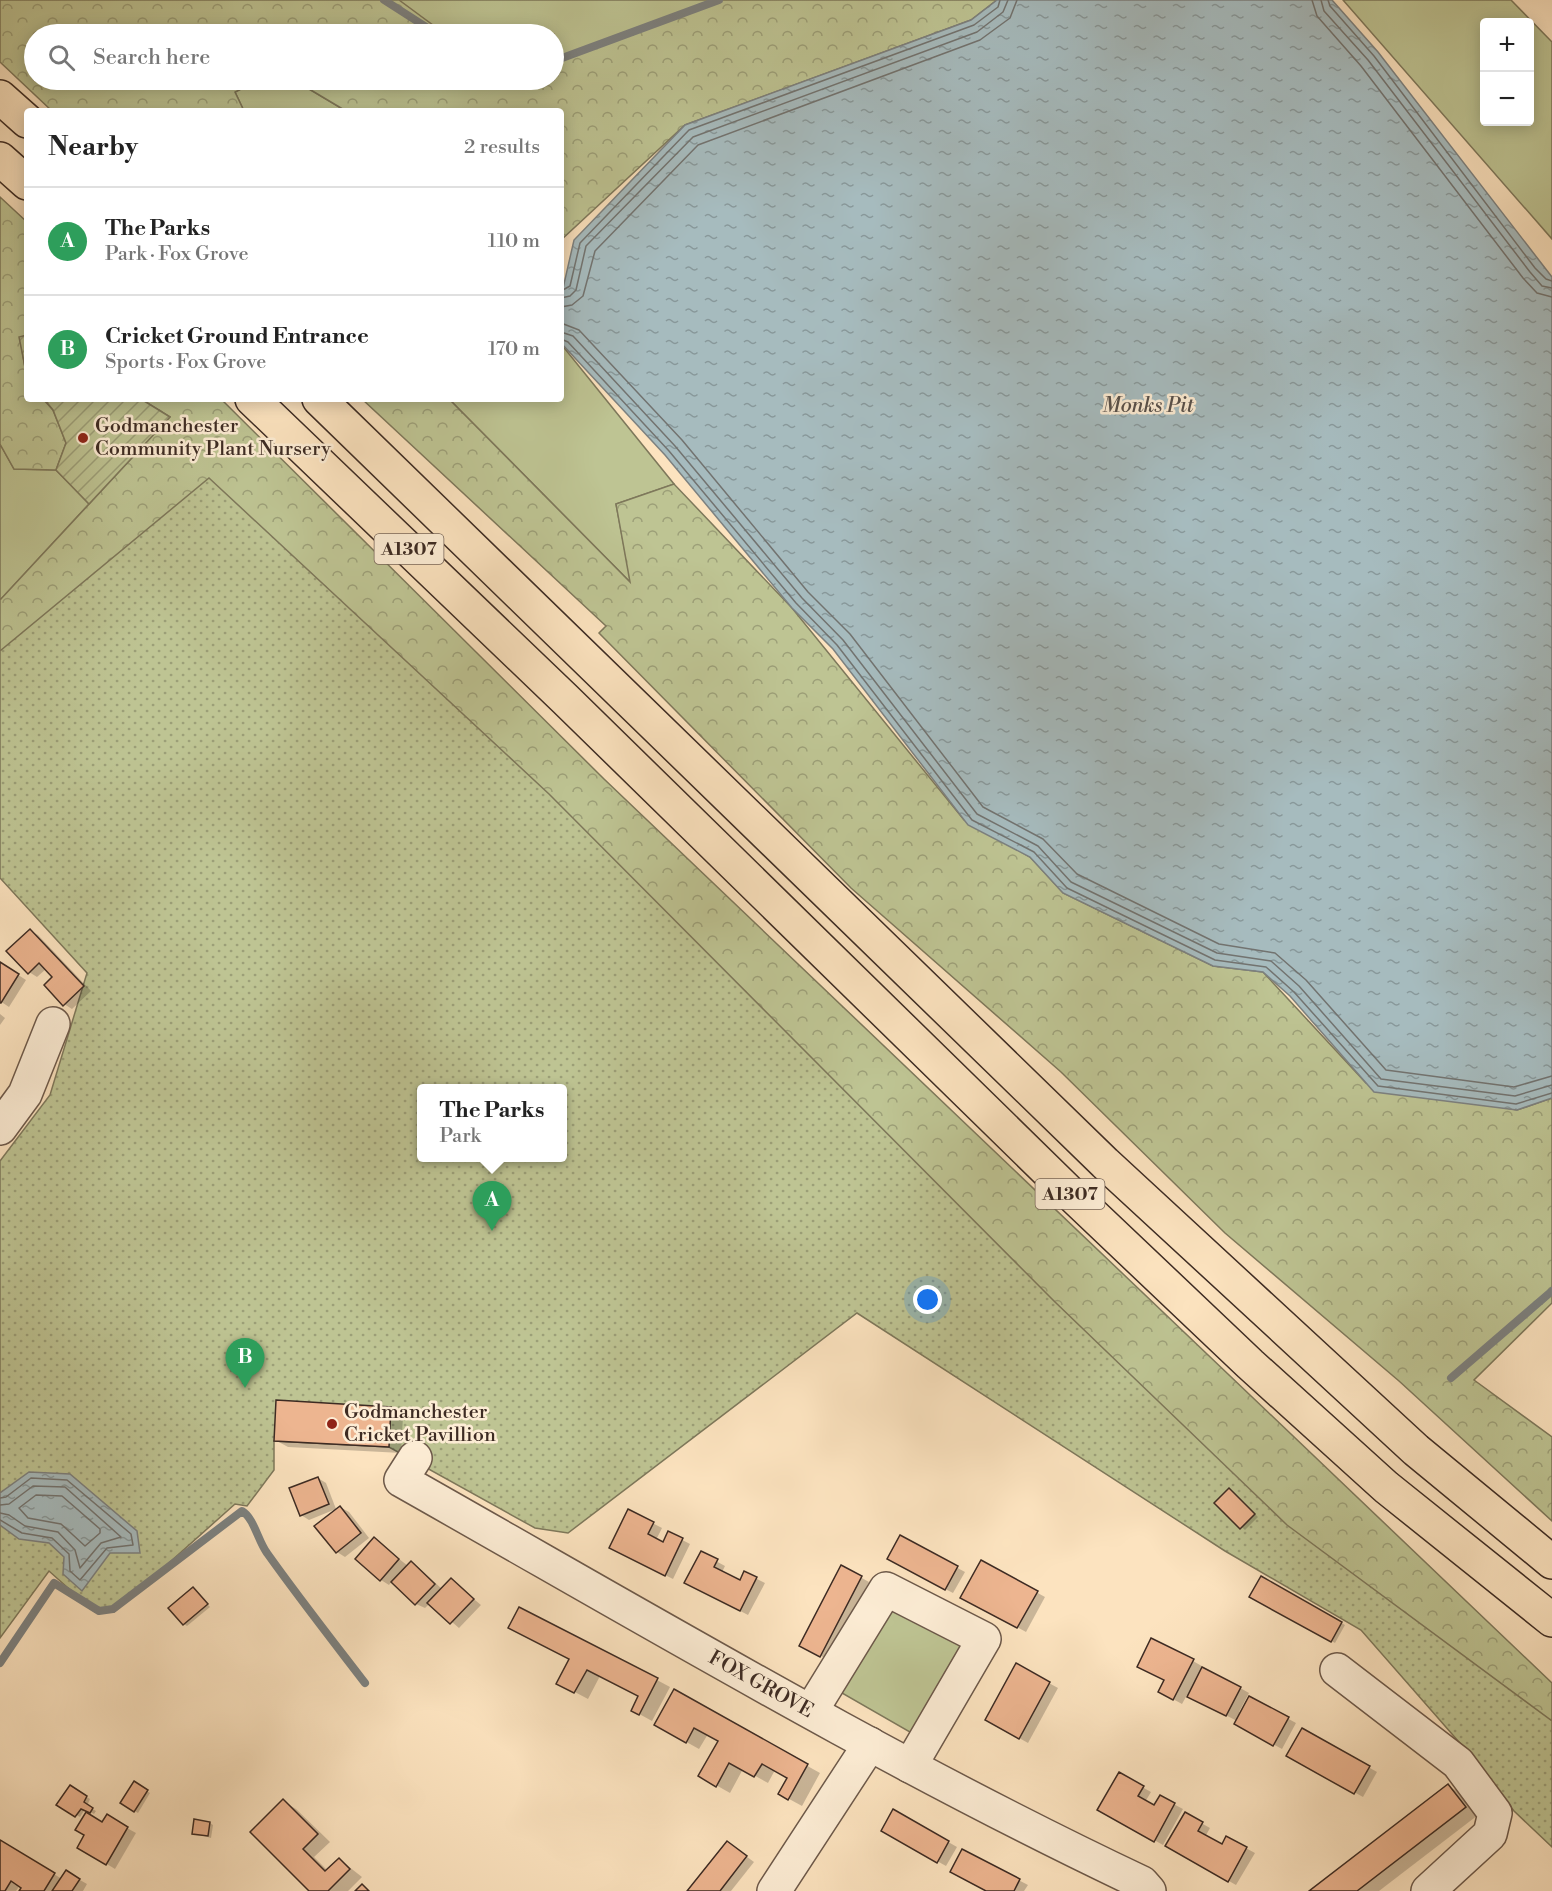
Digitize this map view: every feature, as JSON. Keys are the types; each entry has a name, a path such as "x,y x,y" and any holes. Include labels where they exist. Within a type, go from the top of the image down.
{"main road":[{"path":"0,97 24,118"},
{"path":"0,159 24,180"},
{"name":"A1307","path":"255,402 565,699 1065,1188 1250,1364 1386,1487 1552,1620"},
{"name":"A1307","path":"322,402 1105,1163 1284,1331 1416,1450 1552,1562"}],"street":[{"path":"0,1128 12,1086 53,1024"},
{"name":"FOX GROVE","path":"415,1458 401,1480 910,1766 1142,1883 1149,1891"},
{"path":"811,1711 886,1589 984,1639 910,1766"},
{"path":"1337,1670 1458,1763 1495,1813 1490,1834 1428,1891"},
{"path":"774,1891 870,1744"}],"green space":[{"path":"0,0 399,0 431,24 24,24 24,85 0,62"},
{"path":"384,0 719,0 564,57 564,24 421,24"},
{"path":"717,0 997,0 971,20 685,125 564,237 564,108 341,108 311,90 564,90 564,57"},
{"path":"1343,0 1511,0 1529,18 1480,18 1480,126 1534,126 1534,24 1552,42 1552,239"},
{"path":"30,90 239,90 235,92 243,108 49,108"},
{"path":"239,90 311,90 341,108 243,108 235,92"},
{"path":"0,197 24,219 24,336 20,338 24,362 24,402 46,402 53,410 66,443 56,470 14,469 0,444"},
{"path":"24,336 24,362 19,337"},
{"path":"564,348 674,484 616,504 631,583 452,402 564,402"},
{"path":"46,402 146,402 170,417 89,504 56,470 66,443 53,410"},
{"path":"146,402 224,402 604,779 1552,1683 1552,1775 1424,1672 581,1045 0,688 0,600 170,417"},
{"path":"365,402 452,402 630,582 616,504 674,484 792,608 964,820 1030,857 1063,893 1213,966 1263,972 1366,1083 1517,1110 1552,1098 1552,1303 1474,1380 1552,1437 1552,1521 1399,1381 1225,1233 1061,1072 851,888 599,633 606,626"},
{"path":"0,444 14,469 56,470 89,504 0,600"},
{"path":"209,478 549,794 1055,1302 1287,1525 1552,1721 1552,1847 1514,1811 1473,1758 1361,1630 1225,1551 857,1313 568,1533 535,1528 389,1447 274,1441 274,1470 247,1506 235,1504 114,1612 95,1612 49,1571 0,1638 0,1161 50,1095 87,973 0,878 0,651"},
{"path":"889,1596 975,1641 922,1739 835,1689"}],"water":[{"name":"Monks Pit","path":"997,0 1332,0 1378,52 1552,277 1552,1098 1517,1110 1374,1092 1290,996 1263,972 1213,966 1063,893 1030,857 968,825 833,649 792,608 665,455 564,346 564,284 574,240 685,125 971,20"},
{"path":"29,1472 70,1474 137,1531 140,1553 110,1553 82,1591 63,1574 64,1557 49,1543 19,1539 0,1525 0,1493"}],"building":[{"path":"30,929 84,986 63,1006 44,985 52,977 39,963 28,974 6,951"},
{"path":"0,962 19,974 1,1003 0,1003"},
{"name":"Godmanchester Cricket Pavillion","path":"276,1400 391,1407 389,1447 274,1441"},
{"path":"318,1477 329,1504 300,1516 289,1488"},
{"path":"1229,1488 1255,1514 1240,1529 1214,1503"},
{"path":"340,1506 361,1533 336,1553 314,1526"},
{"path":"628,1509 654,1522 648,1534 663,1542 668,1531 683,1538 665,1576 609,1548"},
{"path":"900,1535 958,1566 945,1590 887,1559"},
{"path":"374,1537 399,1559 380,1581 355,1559"},
{"path":"701,1551 718,1559 714,1567 740,1580 744,1571 757,1577 740,1611 684,1583"},
{"path":"981,1560 1038,1591 1017,1628 960,1598"},
{"path":"411,1561 435,1584 415,1605 391,1582"},
{"path":"841,1565 862,1576 820,1657 799,1646"},
{"path":"1261,1576 1342,1622 1331,1642 1249,1597"},
{"path":"451,1578 474,1599 450,1624 427,1603"},
{"path":"193,1587 208,1604 183,1625 168,1608"},
{"path":"519,1607 658,1678 639,1715 631,1711 638,1696 587,1670 574,1693 556,1684 569,1659 508,1628"},
{"path":"1151,1638 1194,1659 1173,1700 1158,1692 1164,1680 1137,1667"},
{"path":"1016,1663 1050,1682 1019,1739 985,1720"},
{"path":"1202,1667 1241,1687 1226,1716 1187,1697"},
{"path":"674,1689 808,1764 788,1800 778,1794 787,1778 762,1764 754,1777 729,1763 716,1787 698,1776 718,1741 694,1728 686,1743 654,1725"},
{"path":"1249,1696 1289,1717 1273,1746 1234,1724"},
{"path":"1302,1728 1370,1766 1354,1794 1286,1756"},
{"path":"1119,1772 1144,1786 1138,1796 1154,1805 1160,1795 1175,1803 1154,1842 1097,1810"},
{"path":"134,1781 148,1790 134,1812 120,1803"},
{"path":"1448,1784 1466,1807 1357,1891 1309,1891"},
{"path":"70,1785 87,1796 84,1802 93,1808 90,1813 81,1809 75,1817 56,1805"},
{"path":"283,1799 318,1834 303,1849 325,1871 339,1858 350,1869 328,1891 309,1891 250,1832"},
{"path":"893,1809 949,1841 937,1863 881,1831"},
{"path":"86,1812 102,1822 107,1814 128,1827 106,1865 77,1848 84,1835 75,1830"},
{"path":"1185,1812 1203,1822 1198,1831 1222,1844 1226,1836 1247,1847 1228,1882 1165,1846"},
{"path":"194,1819 210,1822 208,1836 192,1834"},
{"path":"0,1840 55,1873 44,1891 19,1891 21,1888 11,1881 5,1891 0,1891"},
{"path":"727,1841 747,1856 720,1891 687,1891"},
{"path":"962,1849 1020,1879 1014,1891 986,1891 950,1872"},
{"path":"66,1870 80,1879 72,1891 52,1891"},
{"path":"362,1884 369,1891 355,1891"}],"waterway":[{"path":"384,0 421,24"},
{"path":"564,57 719,0"},
{"path":"1451,1378 1552,1291"},
{"path":"0,1663 54,1583 99,1611 113,1609 242,1511 253,1524 267,1553 365,1683"}],"place":[{"name":"Godmanchester Community Plant Nursery","path":"83,438"},
{"name":"The Parks","path":"492,1231"},
{"name":"Cricket Ground Entrance","path":"245,1388"},
{"name":"Godmanchester Cricket Pavillion","path":"332,1424"}]}
